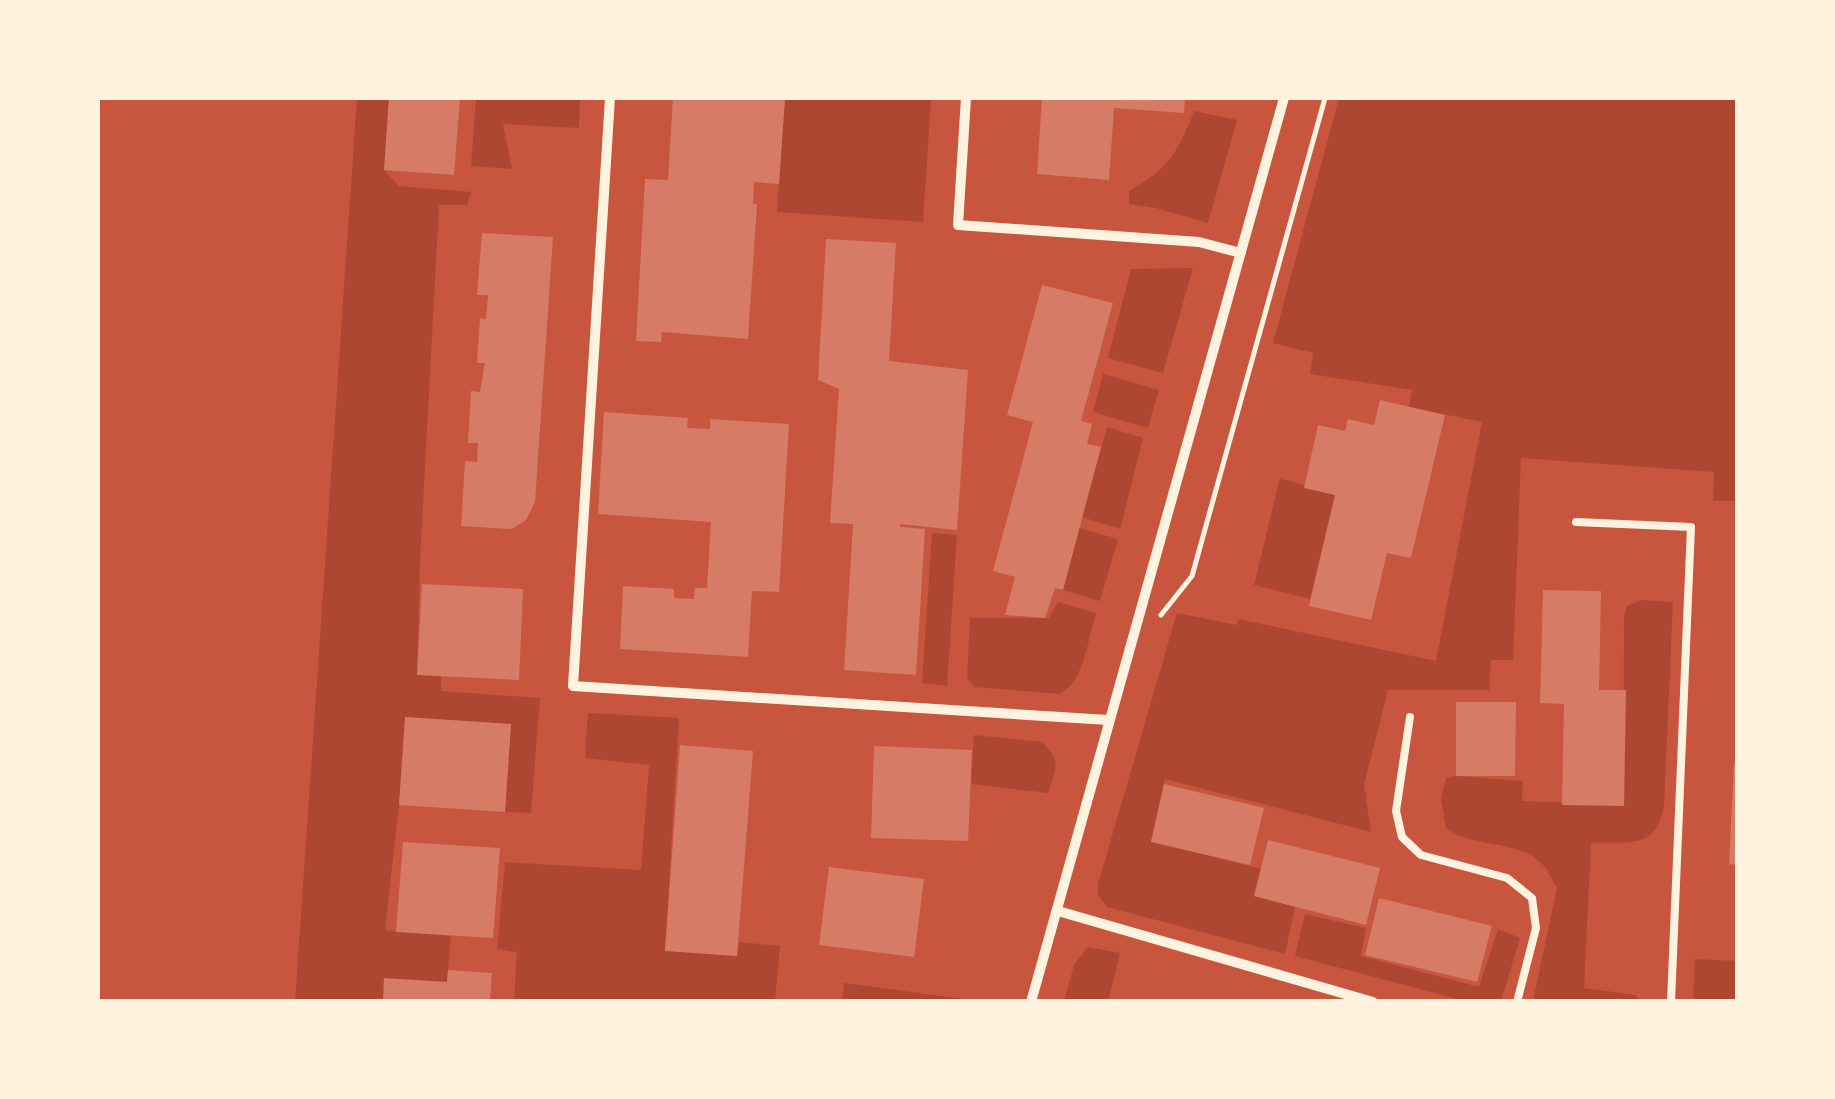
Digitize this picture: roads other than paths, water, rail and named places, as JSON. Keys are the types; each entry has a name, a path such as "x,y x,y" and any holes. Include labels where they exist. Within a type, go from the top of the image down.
{"street":[{"path":"610,98 573,686 1108,720"},
{"path":"966,98 958,225 1200,242 1241,253"},
{"path":"1031,1002 1284,98"},
{"path":"1058,910 1373,1002"}],"lane":[{"path":"1576,522 1692,527 1671,1002"},
{"path":"1410,717 1396,811 1402,837 1422,855 1507,878 1532,898 1536,928 1517,1002"}]}
